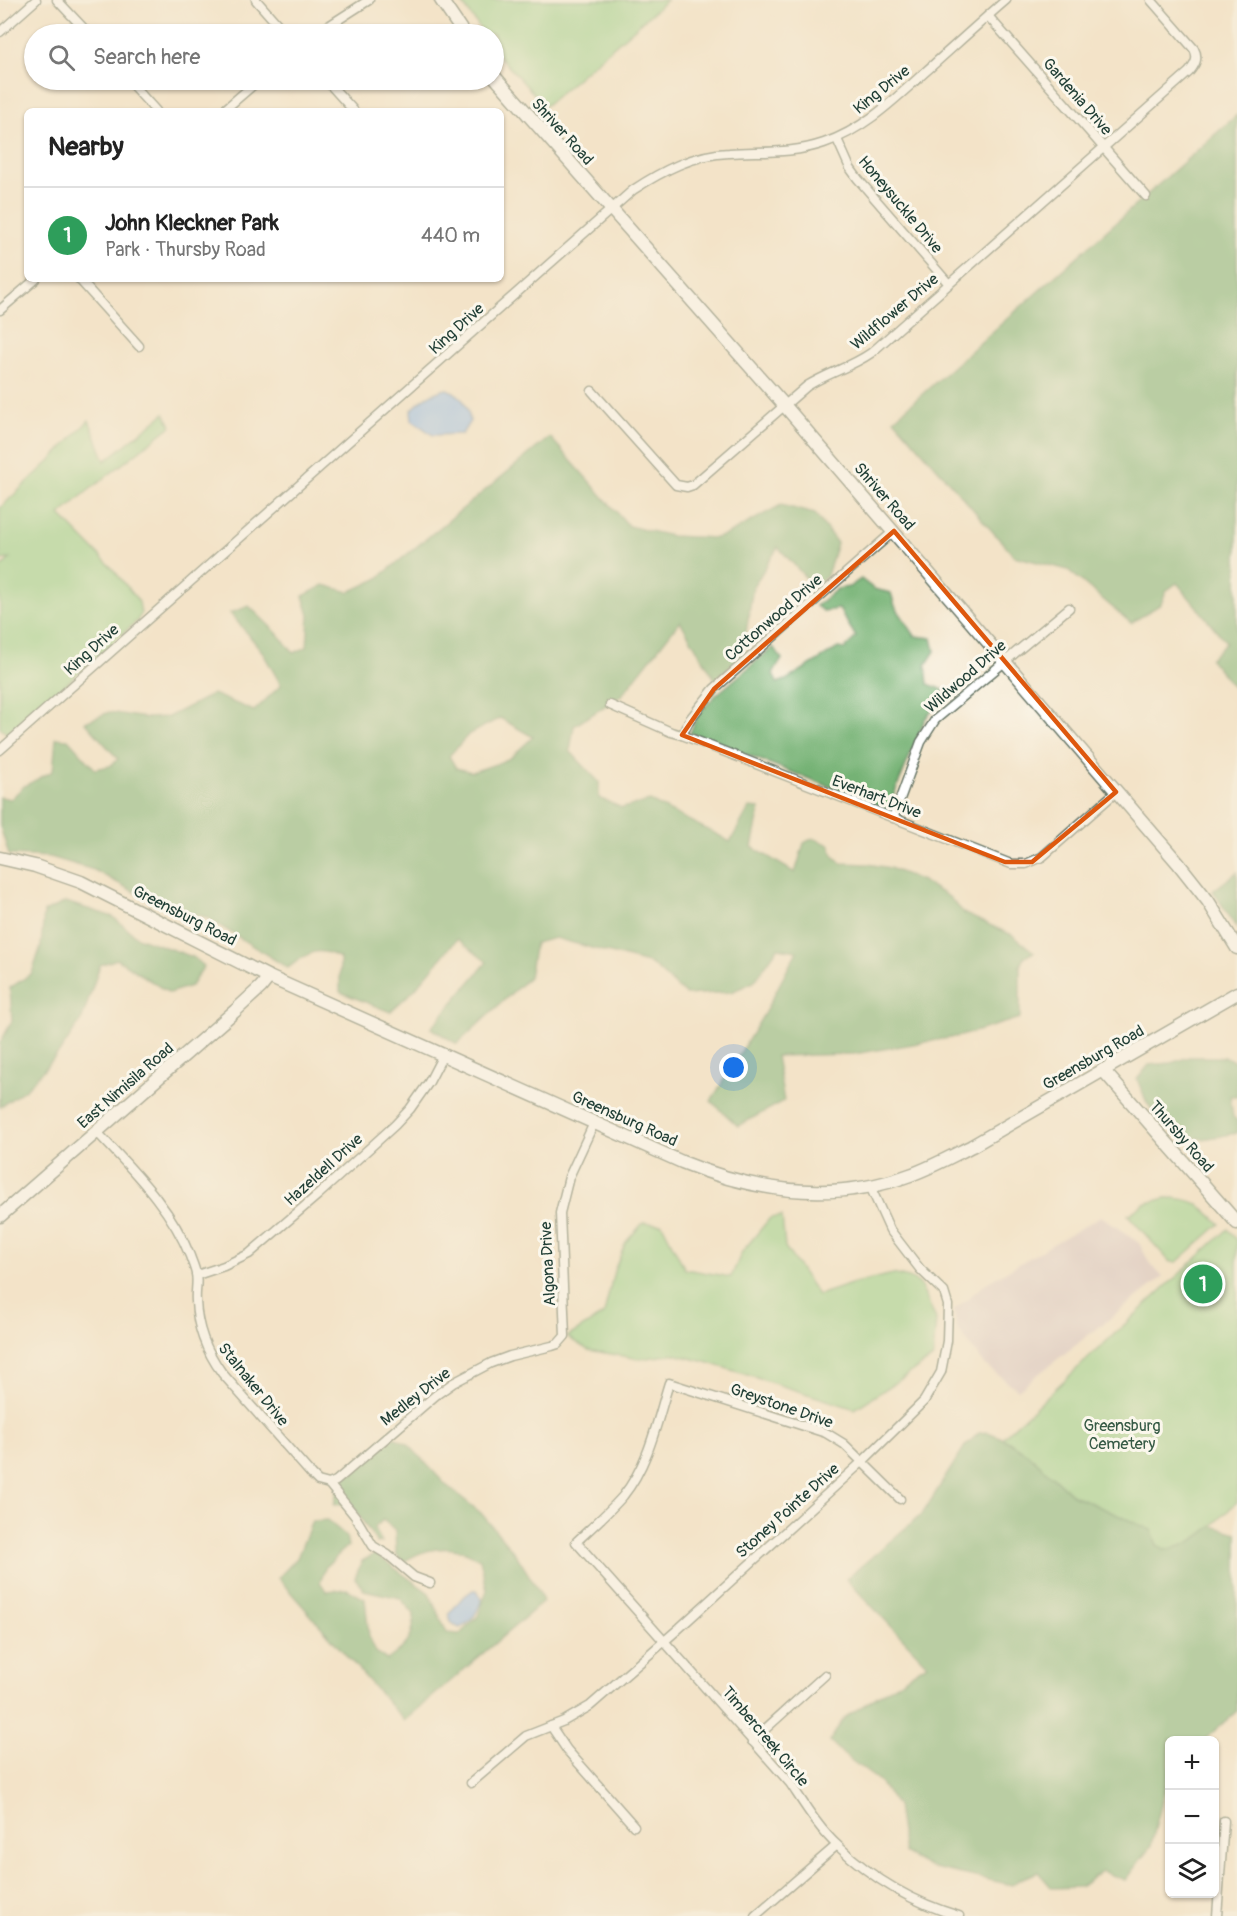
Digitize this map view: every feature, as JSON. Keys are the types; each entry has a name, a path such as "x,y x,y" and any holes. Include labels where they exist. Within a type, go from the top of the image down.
{"street":[{"path":"0,32 36,0"},
{"path":"57,0 79,24"},
{"path":"256,0 277,24"},
{"path":"332,24 369,0"},
{"path":"441,0 457,24"},
{"name":"King Drive","path":"0,750 633,190 651,178 691,160 711,155 785,152 837,139 888,105 1006,0"},
{"name":"Wildflower Drive","path":"592,391 671,481 681,487 693,485 807,386 850,366 871,353 1187,74 1196,61 1196,53 1151,0"},
{"name":"Gardenia Drive","path":"988,16 1146,196"},
{"name":"Shriver Road","path":"504,87 894,531 1188,875 1237,948"},
{"path":"137,90 153,108"},
{"path":"226,108 247,90"},
{"path":"335,90 351,108"},
{"name":"Honeysuckle Drive","path":"837,139 858,180 949,284"},
{"path":"0,310 33,282"},
{"path":"82,282 139,346"},
{"name":"Cottonwood Drive","path":"682,735 690,719 714,689 894,531"},
{"name":"Wildwood Drive","path":"893,818 921,742 940,715 1069,608"},
{"name":"Everhart Drive","path":"610,705 671,732 1005,862 1026,864 1042,857 1116,792"},
{"name":"Greensburg Road","path":"0,858 35,866 81,882 269,977 708,1172 750,1185 807,1192 837,1191 870,1186 907,1176 937,1164 1237,993"},
{"name":"East Nimisila Road","path":"0,1216 235,1011 269,977"},
{"name":"Hazeldell Drive","path":"197,1275 249,1254 319,1194 410,1109 443,1055"},
{"name":"Thursby Road","path":"1103,1070 1237,1223"},
{"name":"Algona Drive","path":"563,1338 565,1321 560,1213 565,1187 594,1123"},
{"name":"Stalnaker Drive","path":"97,1132 169,1215 185,1244 197,1275 195,1300 202,1340 212,1360 312,1475 318,1481 329,1484 354,1516 373,1546 414,1577 430,1583"},
{"name":"Stoney Pointe Drive","path":"471,1783 526,1736 590,1706 862,1462 924,1401 941,1372 947,1341 948,1305 944,1292 920,1269 890,1230 870,1186"},
{"name":"Medley Drive","path":"329,1484 336,1481 410,1416 453,1383 491,1363 558,1344 563,1338"},
{"name":"Greystone Drive","path":"576,1542 623,1496 636,1477 646,1456 669,1383 826,1433 844,1444 900,1499"},
{"name":"Timbercreek Circle","path":"576,1542 790,1783 815,1819 837,1845 903,1893 941,1911 959,1916"},
{"path":"752,1741 825,1676"},
{"path":"551,1726 567,1750 634,1826"},
{"path":"1217,1916 1224,1821"},
{"path":"755,1916 837,1845"}],"highlighted area":[{"path":"894,531 1116,792 1032,862 1005,862 682,735 714,689"}],"shaded area":[{"path":"1101,1216 1139,1243 1149,1262 1163,1277 1018,1390 985,1365 957,1329 954,1310 986,1283"}],"green space":[{"path":"460,0 667,0 545,106 504,62 504,24 477,24"},
{"path":"1237,115 1237,692 1210,659 1226,642 1177,583 1166,591 1161,604 1131,623 1068,570 1014,556 894,419"},
{"path":"165,413 171,426 60,515 112,568 139,602 141,614 137,621 9,735 0,728 0,568 10,559 0,560 0,508 89,420 105,461"},
{"path":"550,437 629,526 671,536 716,538 728,534 781,505 815,514 837,543 827,576 814,587 778,547 753,587 743,653 716,681 680,621 622,695 574,726 570,751 599,782 599,798 622,808 650,801 730,842 749,808 760,809 752,847 795,873 804,843 813,838 830,845 833,855 841,863 890,868 922,881 949,897 965,914 1012,935 1034,952 1024,957 1020,966 1020,1018 961,1036 854,1054 776,1056 784,1101 738,1126 711,1101 764,1014 797,951 778,948 754,982 731,992 686,995 651,964 555,938 535,943 529,977 457,1044 431,1028 487,962 457,939 415,989 390,1012 340,992 340,958 332,954 312,952 288,968 206,917 164,908 94,870 50,857 9,855 0,826 0,797 11,799 24,786 53,771 56,738 68,739 95,769 110,766 118,759 85,722 109,712 145,718 168,717 213,694 254,711 281,685 261,650 230,613 249,606 294,653 307,647 309,615 303,596 324,585 349,592 377,579","holes":["500,718 533,737 510,758 472,772 456,768 449,756 469,734"]},
{"path":"861,579 874,589 891,593 895,606 915,636 932,638 935,651 926,665 928,684 944,690 945,696 925,719 888,809 690,733 697,716 715,696 773,647 782,659 773,673 777,683 786,680 838,648 845,649 856,637 839,609 823,611 816,606 837,589 849,587"},
{"path":"1237,872 1237,928 1213,891"},
{"path":"66,902 113,917 137,937 193,957 204,966 191,986 169,993 117,959 100,965 82,1019 62,1049 27,1088 0,1107 0,1043 12,1021 10,988 32,973 41,946 44,912"},
{"path":"1189,1057 1226,1057 1237,1063 1237,1096 1230,1096 1233,1117 1237,1120 1237,1133 1203,1139 1181,1136 1163,1123 1147,1103 1137,1079 1149,1065 1171,1063"},
{"path":"1166,1198 1191,1201 1208,1212 1220,1224 1177,1262 1170,1262 1128,1215 1144,1204"},
{"path":"782,1216 785,1247 818,1295 854,1283 893,1274 919,1283 936,1319 933,1358 855,1409 674,1354 640,1359 588,1350 567,1337 604,1314 614,1271 626,1242 643,1223 662,1224 685,1269 731,1277 742,1252 770,1218"},
{"name":"Greensburg Cemetery","path":"1228,1229 1237,1240 1237,1502 1195,1539 1164,1551 1157,1545 1150,1530 1071,1494 1028,1454 1002,1438"},
{"path":"988,1432 1002,1438 1028,1454 1071,1494 1151,1530 1157,1545 1164,1550 1190,1542 1212,1526 1237,1533 1237,1711 1209,1736 1165,1736 1165,1788 1151,1846 1125,1880 1102,1871 1080,1887 1052,1888 1038,1872 1012,1885 929,1867 904,1853 897,1806 879,1781 844,1755 830,1741 844,1718 927,1664 846,1579 923,1513 965,1446 979,1433"},
{"path":"394,1437 408,1444 446,1485 481,1513 517,1556 540,1593 543,1602 404,1721 278,1578 297,1558 312,1521 327,1520 346,1536 348,1546 326,1566 320,1582 326,1591 347,1589 365,1599 369,1636 376,1652 387,1660 400,1650 411,1636 414,1614 400,1598 364,1590 355,1578 362,1561 375,1554 429,1593 447,1633 460,1634 478,1616 487,1590 480,1559 467,1552 437,1549 423,1552 404,1562 396,1554 395,1530 383,1520 374,1528 382,1542 377,1543 355,1509 347,1504 334,1505 339,1482"}],"water":[{"path":"447,389 457,394 463,401 470,421 462,434 433,435 412,420 411,411 427,397"},
{"path":"473,1590 477,1590 482,1599 471,1620 459,1628 451,1622 449,1614 462,1598"}],"place":[{"name":"John Kleckner Park","path":"1203,1284"}]}
